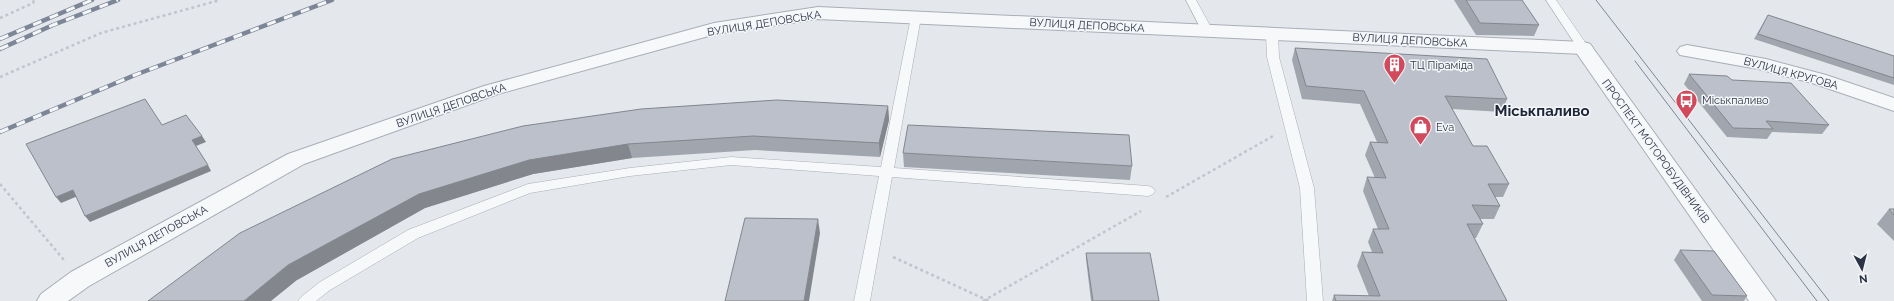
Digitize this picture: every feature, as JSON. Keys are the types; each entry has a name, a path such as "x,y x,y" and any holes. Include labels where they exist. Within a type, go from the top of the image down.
{"street":[{"name":"ВУЛИЦЯ ДЕПОВСЬКА","path":"50,301 80,278 296,159 491,90 714,29 818,13 1583,48"},
{"name":"ПРОСПЕКТ МОТОРОБУДІВНИКІВ","path":"1583,48 1763,301"},
{"name":"ВУЛИЦЯ КРУГОВА","path":"1687,51 1759,63 1819,79 1894,105"}],"lane":[{"path":"1191,0 1207,30"},
{"name":"ПРОСПЕКТ МОТОРОБУДІВНИКІВ","path":"1551,0 1583,48"},
{"path":"862,301 916,17"},
{"path":"1272,34 1273,57 1307,188 1315,301"},
{"path":"306,301 325,286 412,234 528,189 630,172 731,161 1148,192"}],"path":[{"path":"0,18 33,3 34,0"},
{"path":"0,77 101,33 220,0"},
{"path":"1159,200 1291,125"},
{"path":"0,184 80,278"},
{"path":"872,248 986,301 1145,208"}],"building":[{"path":"1466,0 1522,0 1539,25 1480,23"},
{"path":"1768,15 1894,56 1894,78 1758,34"},
{"path":"1295,48 1487,59 1507,99 1445,96 1473,146 1487,146 1509,184 1488,184 1500,206 1472,205 1483,224 1467,224 1507,301 1336,301 1334,295 1380,296 1362,252 1383,253 1373,229 1389,229 1367,177 1386,178 1370,142 1388,143 1364,91 1306,86"},
{"path":"1689,74 1727,76 1732,80 1791,83 1829,125 1766,121 1773,129 1733,128"},
{"path":"145,99 162,125 186,115 202,136 192,140 208,165 85,216 73,190 56,197 26,144"},
{"path":"777,100 888,106 879,143 753,136 628,144 529,160 419,194 288,265 244,301 148,301 240,233 392,159 523,126 641,109"},
{"path":"908,125 1129,135 1132,166 903,153"},
{"path":"1889,209 1894,209 1894,215"},
{"path":"745,218 818,219 804,301 725,301"},
{"path":"1680,250 1714,251 1747,296 1712,295"},
{"path":"1086,253 1150,253 1159,301 1093,301"}],"tram line":[{"path":"1596,0 1829,301"},
{"path":"1635,61 1817,301"}],"railway":[{"path":"0,39 92,0"},
{"path":"0,49 53,25 118,0"},
{"path":"0,132 135,75 332,0"}],"place":[{"name":"ТЦ Піраміда","path":"1394,84"},
{"name":"Міськпаливо","path":"1687,120"},
{"name":"Eva","path":"1421,146"}],"district":[{"name":"Міськпаливо","path":"1542,111"}]}
